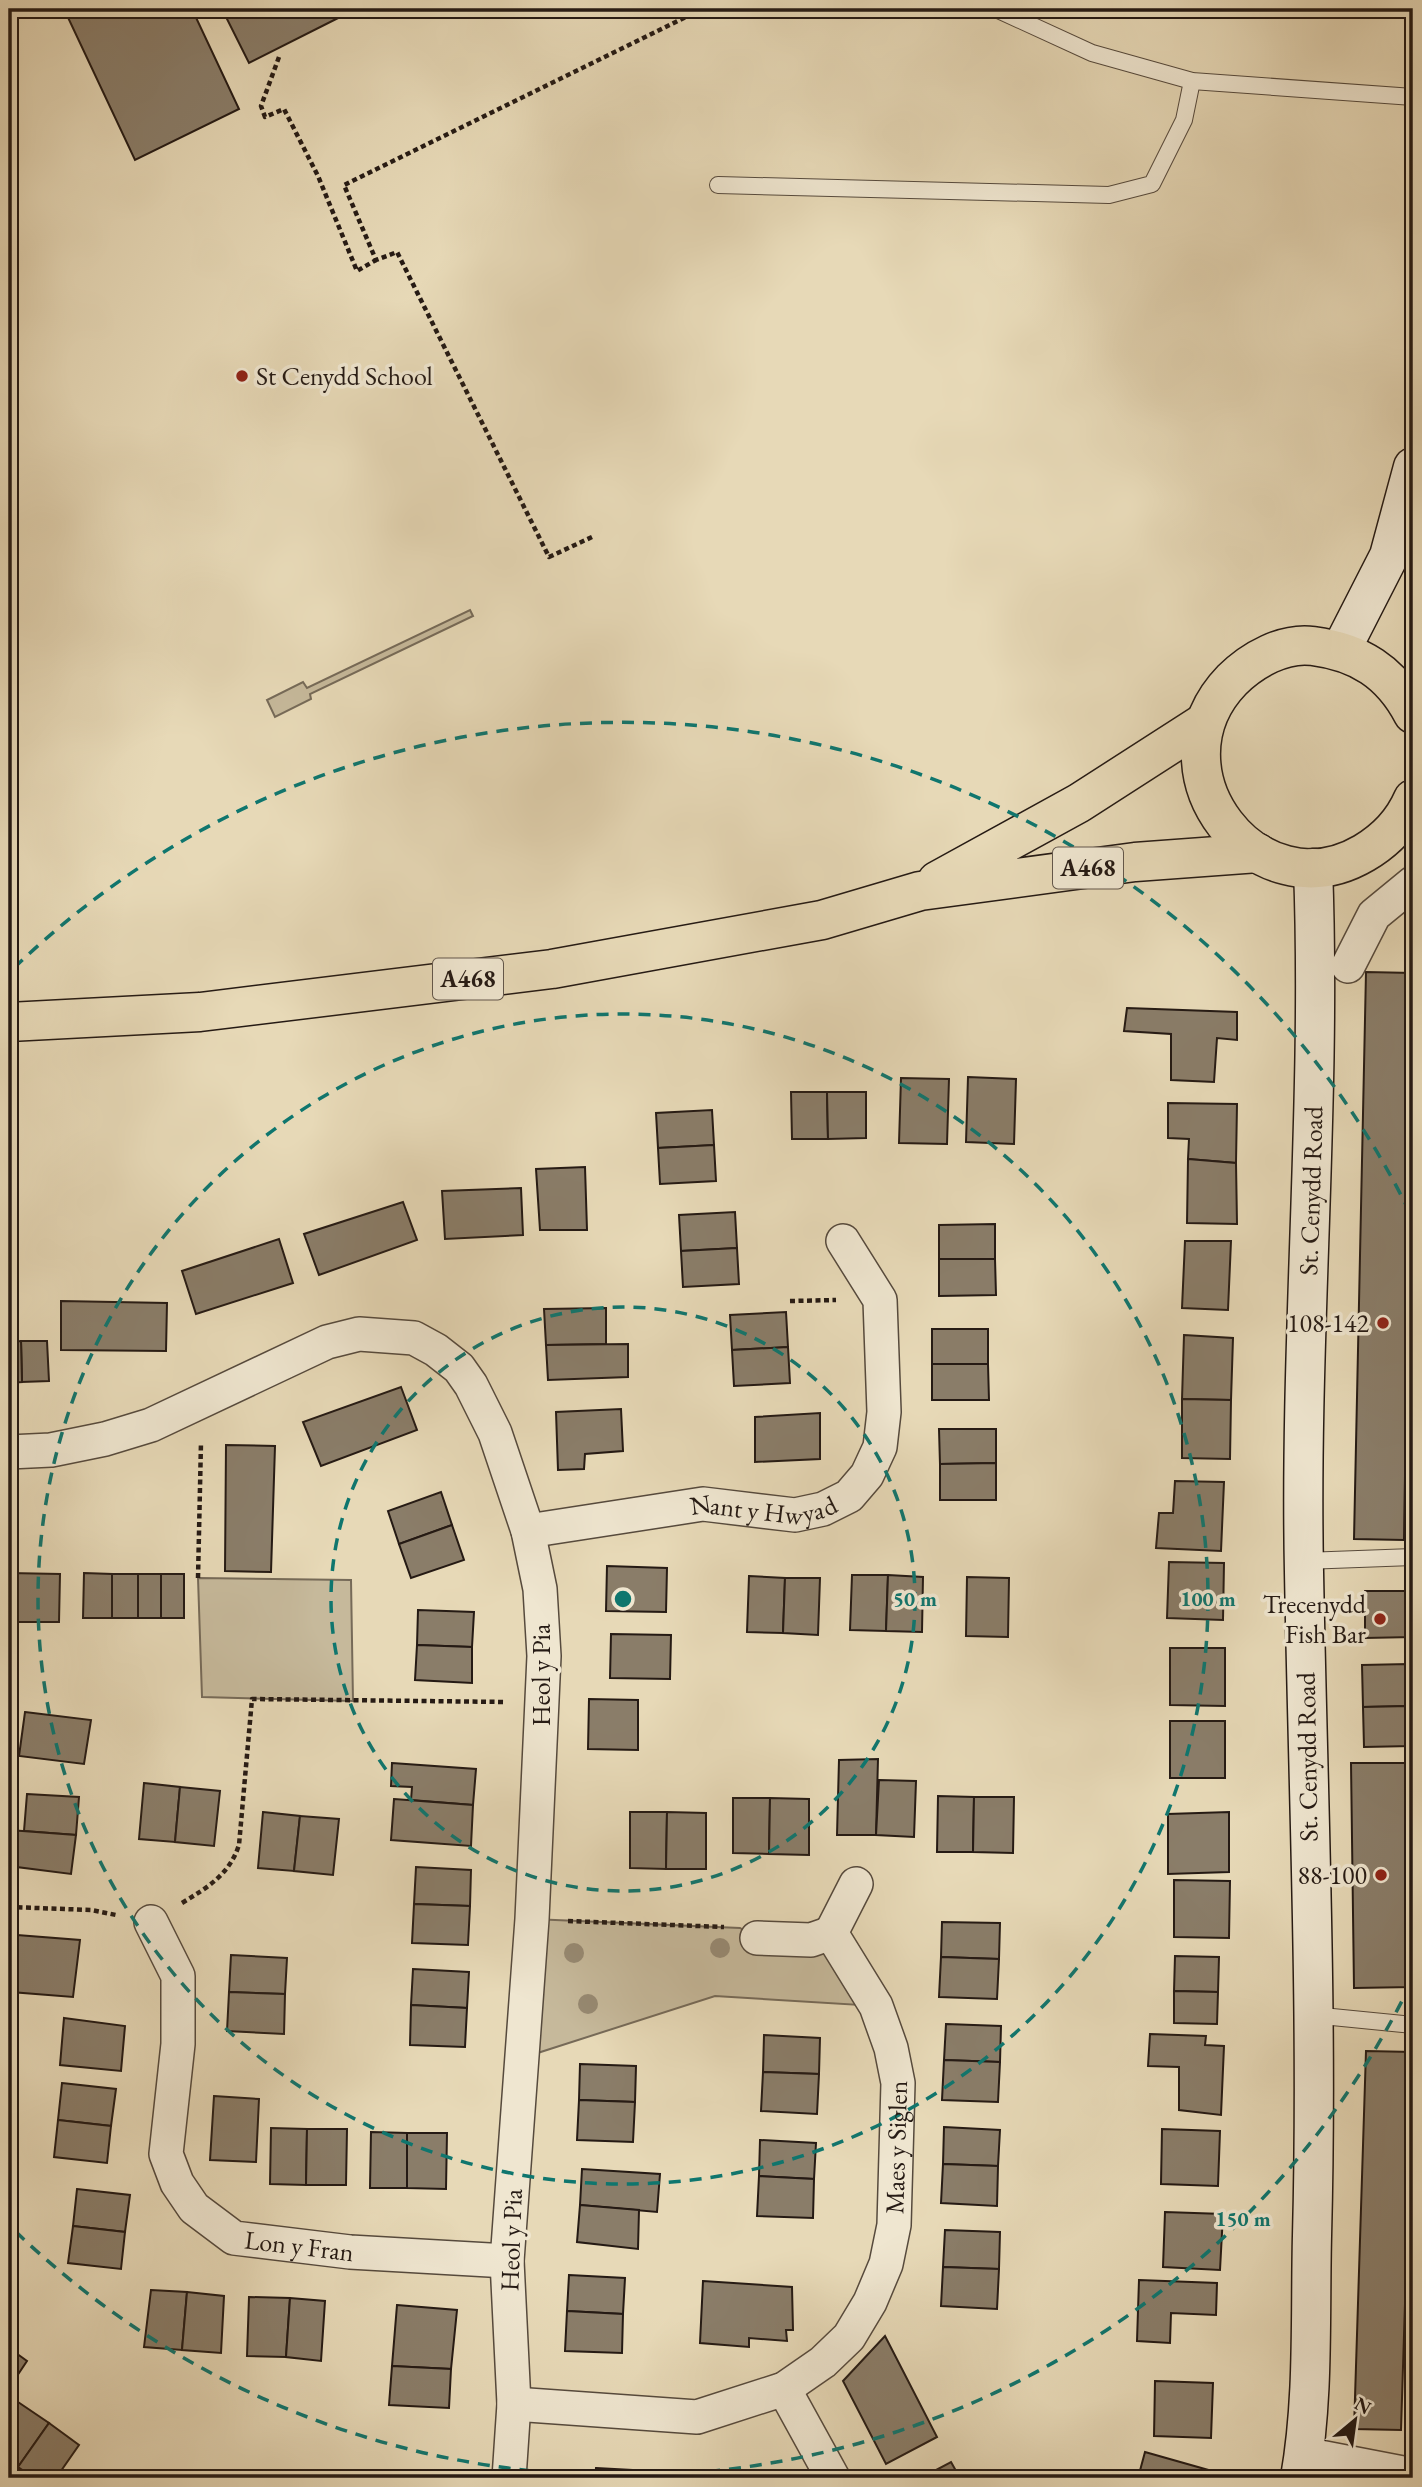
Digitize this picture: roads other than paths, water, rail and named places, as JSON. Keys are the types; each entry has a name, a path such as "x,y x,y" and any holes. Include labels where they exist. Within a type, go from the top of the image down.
{"main road":[{"path":"1341,650 1389,555 1413,467"},
{"path":"1410,699 1375,666 1341,650 1308,645 1274,651 1245,667 1221,692 1205,722 1200,756 1208,794 1216,813 1234,836 1258,853 1284,864 1313,868 1351,861 1383,842 1411,807"},
{"name":"A468","path":"920,891 1079,803 1205,722"},
{"name":"A468","path":"9,1022 200,1012 552,969 822,920 920,891 1135,862 1258,853"},
{"name":"St. Cenydd Road","path":"1302,2466 1315,2139 1303,1561 1308,1247 1318,986 1313,868"}],"street":[{"path":"1348,966 1374,915 1413,883"},
{"name":"Nant y Hwyad","path":"527,1531 703,1504 795,1515 823,1509 849,1496 867,1475 880,1447 884,1412 880,1300 843,1241"},
{"name":"Heol y Pia","path":"9,1452 51,1450 105,1439 152,1425 327,1342 359,1334 414,1338 458,1368 471,1385 495,1433 527,1531 540,1589 542,1702 532,1919 507,2261 514,2403 509,2478"},
{"path":"757,1938 811,1940 831,1933 856,1884"},
{"name":"Lon y Fran","path":"151,1922 178,1976 178,2044 166,2154 177,2183 194,2208 234,2238 350,2252 507,2261"},
{"name":"Maes y Siglen","path":"514,2403 697,2417 784,2389 823,2362 849,2337 870,2302 886,2264 894,2225 898,2083 891,2048 876,2006 831,1933"},
{"path":"784,2389 834,2478"},
{"path":"1302,2466 1413,2475"}],"lane":[{"path":"996,9 1092,53 1192,81 1413,97"},
{"path":"718,185 1109,195 1152,184 1184,120 1192,81"},
{"path":"1303,1561 1413,1558"},
{"path":"1312,2015 1413,2025"}],"place":[{"name":"St Cenydd School","path":"242,376"},
{"name":"108-142","path":"1383,1323"},
{"name":"Trecenydd Fish Bar","path":"1380,1619"},
{"name":"88-100","path":"1381,1875"}]}
